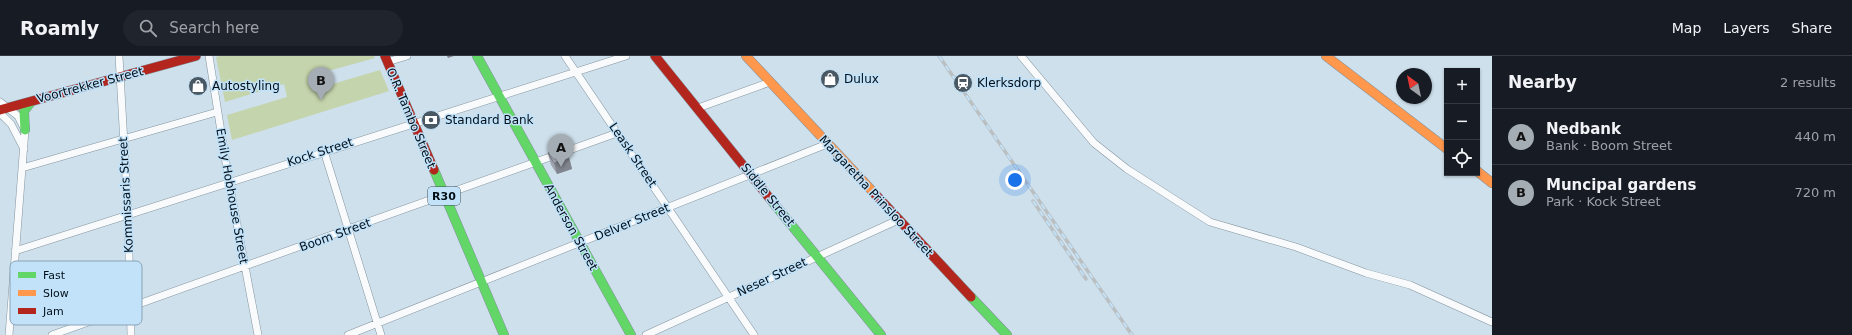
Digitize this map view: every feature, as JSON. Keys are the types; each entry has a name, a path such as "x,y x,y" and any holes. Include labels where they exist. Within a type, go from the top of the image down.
{"street":[{"name":"Kommissaris Street","path":"118,56 128,214 129,261"},
{"name":"Voortrekker Street","path":"2,105 40,99 181,56"},
{"name":"Voortrekker Street","path":"2,105 196,56"},
{"name":"Emily Hobhouse Street","path":"209,56 229,182 258,335"},
{"path":"386,59 407,56"},
{"name":"Anderson Street","path":"477,56 631,335"},
{"name":"Leask Street","path":"565,56 754,335"},
{"name":"Kock Street","path":"15,250 626,56"},
{"name":"Siddle Street","path":"655,56 881,335"},
{"name":"Margaretha Prinsloo Street","path":"746,56 1007,335"},
{"path":"1021,56 1079,127 1094,143 1127,169 1210,222 1296,247 1366,273 1410,285 1492,322"},
{"path":"1326,56 1444,147"},
{"name":"O.R. Tambo Street","path":"386,59 504,335"},
{"path":"698,108 770,82"},
{"path":"14,261 24,149 24,110 30,103 40,99"},
{"path":"2,105 18,116 25,130"},
{"path":"22,168 217,112"},
{"path":"0,113 5,116 13,128 24,149"},
{"name":"Boom Street","path":"142,303 617,133"},
{"name":"Delver Street","path":"348,335 827,144"},
{"path":"324,151 380,335"},
{"path":"1480,173 1492,182"},
{"name":"Neser Street","path":"646,335 898,220"},
{"path":"9,335 10,321"},
{"name":"Boom Street","path":"52,335 80,325"},
{"name":"Kommissaris Street","path":"131,325 131,335"}],"green space":[{"path":"374,56 375,58 321,73 326,86 380,70 389,91 232,140 227,115 287,97 284,84 225,102 216,57"}],"building":[{"path":"563,148 569,157 554,163 548,153"}],"railway":[{"path":"939,56 1132,335"},
{"path":"1033,201 1086,279"}],"traffic: fast":[{"path":"477,56 631,335"},
{"path":"25,130 24,111 31,102"},
{"path":"434,170 504,335"},
{"path":"771,200 881,335"},
{"path":"971,297 1007,335"}],"traffic: slow":[{"path":"746,56 875,194"},
{"path":"1326,56 1444,147"},
{"path":"1480,173 1492,183"}],"traffic: jam":[{"path":"0,110 196,56"},
{"path":"385,56 434,170"},
{"path":"655,56 771,200"},
{"path":"875,194 971,297"}],"place":[{"name":"Dulux","path":"830,79"},
{"name":"Klerksdorp","path":"963,83"},
{"name":"Autostyling","path":"198,86"},
{"name":"Muncipal gardens","path":"321,100"},
{"name":"Standard Bank","path":"431,120"},
{"name":"Nedbank","path":"561,167"}]}
